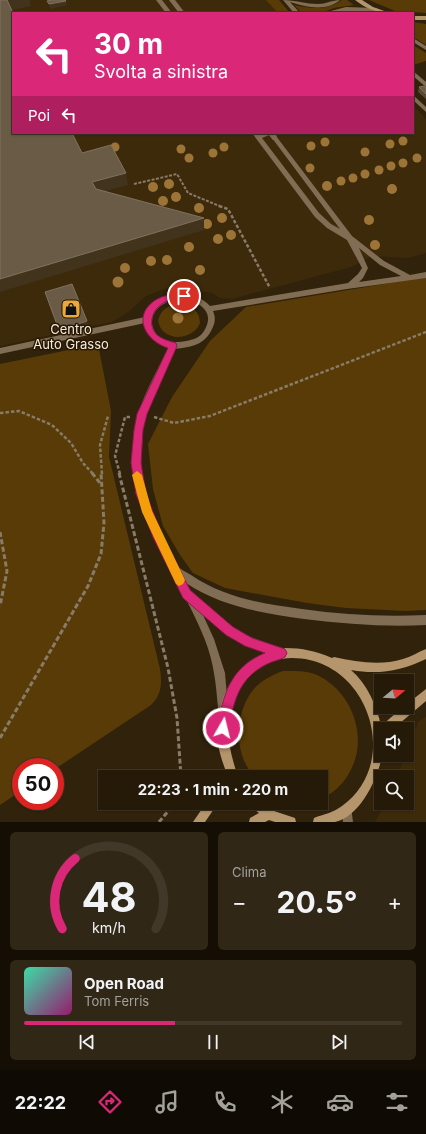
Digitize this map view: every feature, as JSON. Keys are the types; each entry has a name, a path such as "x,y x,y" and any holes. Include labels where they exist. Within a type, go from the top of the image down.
{"main road":[{"path":"358,0 376,10 383,12"},
{"path":"414,18 425,18"},
{"path":"231,770 226,758 222,739 223,718 228,699 237,682 255,665 265,659 282,653 306,653 330,661 363,668 380,668 400,666 426,654"},
{"path":"330,661 348,674 363,691 377,722"},
{"path":"393,722 426,694"},
{"path":"318,822 330,819 347,810 366,790 376,762"},
{"path":"198,822 207,810"},
{"path":"263,810 268,814 291,822"},
{"path":"254,822 268,814"}],"street":[{"path":"159,0 168,12"},
{"path":"172,0 181,12"},
{"path":"286,0 296,12"},
{"path":"290,0 304,4 320,5 331,4 337,0"},
{"path":"331,12 346,9 376,10"},
{"path":"414,41 426,48"},
{"path":"414,74 426,85"},
{"path":"414,98 426,110"},
{"path":"257,135 272,134 350,238 365,268 359,278 346,286"},
{"path":"257,135 317,215 329,226 350,238 388,266 412,278"},
{"path":"208,309 346,286 426,275"},
{"path":"174,296 194,298 202,302 208,309 211,318 210,327 205,336 191,344 173,346 162,343 154,337 148,329 147,320 150,311 156,304 174,296"},
{"path":"0,351 147,320"},
{"path":"173,346 142,414 136,450 139,487 156,534 218,660 223,687 223,718"},
{"path":"172,567 203,588 222,597 250,606 346,619 390,621 426,620"},
{"path":"186,594 230,631 249,643 282,653"},
{"path":"347,810 348,822"}],"path":[{"path":"134,184 177,174 188,193 228,209 271,289 284,297"},
{"path":"181,770 177,718 168,668 115,456 125,418 142,414 174,423 210,416 426,332"},
{"path":"0,413 18,411 52,425 71,443 83,463 100,484"},
{"path":"0,738 88,586 102,554 104,523 100,484 100,445 108,416"},
{"path":"0,532 7,571 0,606"},
{"path":"159,822 169,810"}],"shaded area":[{"path":"0,0 267,0 278,12 12,12 12,134 414,134 414,106 426,119 426,253 408,258 372,256 351,267 232,299 220,298 212,293 172,286 146,296 127,313 112,322 0,346"},
{"path":"266,0 279,0 289,12 277,12"},
{"path":"342,0 347,0 354,5 334,8 324,12 301,12 294,5 319,8 331,6"},
{"path":"369,0 426,0 426,13 395,11"},
{"path":"414,22 426,24 426,45 414,38"},
{"path":"414,46 426,53 426,61 414,65"},
{"path":"426,277 426,610 405,611 346,608 307,603 225,588 193,573 180,555 163,526 153,489 148,444 172,397 210,341 246,307"},
{"path":"180,304 194,309 198,315 200,323 191,333 178,337 171,336 165,333 160,327 158,320 159,316 166,308 172,305"},
{"path":"98,344 111,411 109,457 160,669 161,679 159,693 151,705 64,763 64,758 12,758 12,797 0,805 0,364"},
{"path":"283,671 307,672 316,675 333,685 343,696 350,708 358,734 357,748 354,762 348,775 340,786 333,792 328,794 328,770 250,770 248,768 240,748 239,725 245,703 250,694 269,677"},
{"path":"426,717 426,822 375,822 382,810 414,810 414,770 400,770 403,762 414,762 414,732 418,722"}],"building":[{"path":"0,0 7,0 13,12 12,134 72,134 82,153 111,145 126,173 92,182 96,189 204,218 0,279"},
{"path":"47,1 66,1 49,4"},
{"path":"424,86 426,88 426,94 419,87"},
{"path":"72,284 87,321 59,330 45,292"}],"slow traffic":[{"path":"137,475 139,487 147,512 156,534 179,580"}],"place":[{"name":"Centro Auto Grasso","path":"71,309"}],"route":[{"path":"184,296 174,296 164,299 156,304 150,311 147,320 148,329 154,337 162,343 173,346 142,414 138,430 136,463 141,494 156,534 186,594 217,621 240,638 249,643 282,653 265,659 250,669 237,682 228,699 223,718 223,728"}]}
